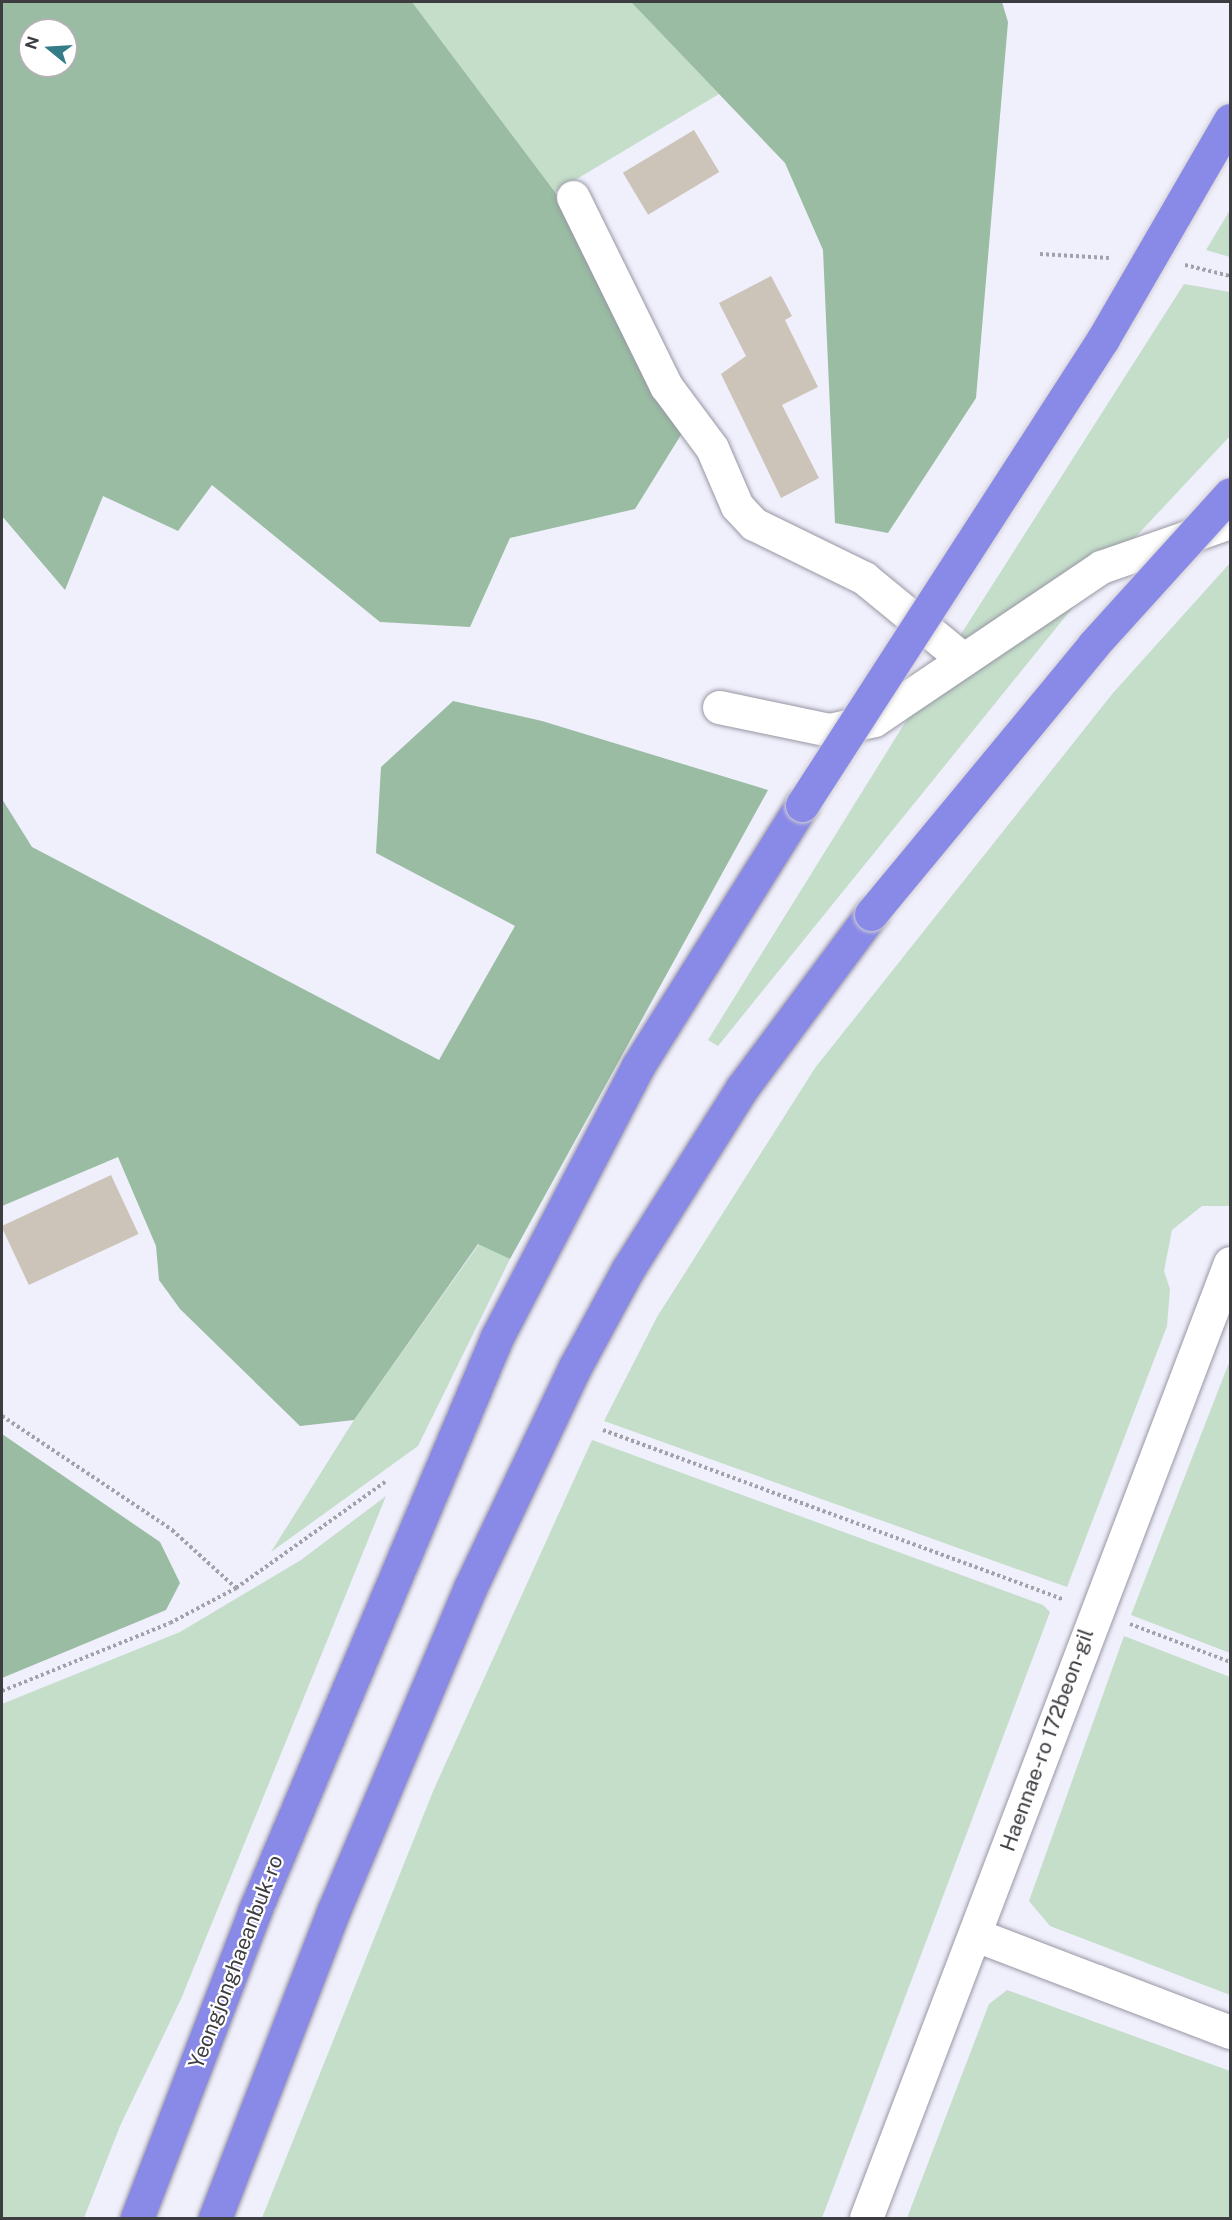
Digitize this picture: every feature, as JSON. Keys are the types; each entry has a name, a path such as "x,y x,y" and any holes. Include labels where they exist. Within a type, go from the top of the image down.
{"highway":[{"name":"Yeongjonghaeanbuk-ro","path":"137,2218 339,1706 446,1448 567,1197 638,1066 802,805 1103,339 1230,120"},
{"path":"215,2218 330,1921 527,1464 628,1269 742,1088 871,914 1094,644 1230,494"}],"street":[{"path":"573,197 666,386 712,448 737,506 754,524 864,578 963,659"},
{"path":"719,707 795,725 840,727 874,720 1101,567 1230,522"},
{"name":"Haennae-ro 172beon-gil","path":"866,2218 1230,1263"},
{"path":"975,1935 1230,2032"}],"path":[{"path":"2,1416 172,1530 236,1588"},
{"path":"603,1430 1068,1602"},
{"path":"2,1691 170,1623 236,1588 385,1482"},
{"path":"1122,1621 1230,1662"}],"green space":[{"path":"2,2 412,2 555,192 684,430 635,509 510,538 470,627 380,622 212,485 178,531 103,496 65,590 2,516"},
{"path":"412,2 631,2 719,94 555,192"},
{"path":"631,2 1002,2 1008,22 976,398 888,533 835,523 823,250 785,163"},
{"path":"1230,210 1230,257 1206,250"},
{"path":"1184,284 1230,292 1230,436 1127,546 964,647 956,642"},
{"path":"1230,563 1230,1206 1202,1206 1172,1230 1164,1271 1170,1289 1167,1326 1067,1587 604,1421 657,1317 815,1068 1113,693"},
{"path":"1090,586 718,1046 708,1040 916,705"},
{"path":"453,701 542,721 768,790 510,1259 478,1244 354,1420 300,1426 180,1309 159,1280 156,1246 118,1157 2,1206 2,799 32,847 439,1060 515,926 376,853 381,767"},
{"path":"479,1244 510,1259 418,1446 271,1552 354,1420"},
{"path":"1230,1360 1230,1653 1131,1615"},
{"path":"2,1434 160,1542 180,1583 166,1610 2,1678"},
{"path":"592,1440 1043,1605 1050,1612 822,2218 262,2218 434,1789"},
{"path":"386,1496 181,1999 120,2126 84,2218 2,2218 2,1704 180,1632 301,1560"},
{"path":"1124,1636 1230,1677 1230,1995 1050,1926 1029,1901"},
{"path":"1007,1990 1230,2071 1230,2218 907,2218 989,2004"}],"building":[{"path":"694,130 719,172 648,215 623,173"},
{"path":"771,276 792,316 785,320 818,387 782,405 819,478 781,498 721,374 746,356 719,303"},
{"path":"111,1175 138,1234 29,1285 2,1226"}]}
